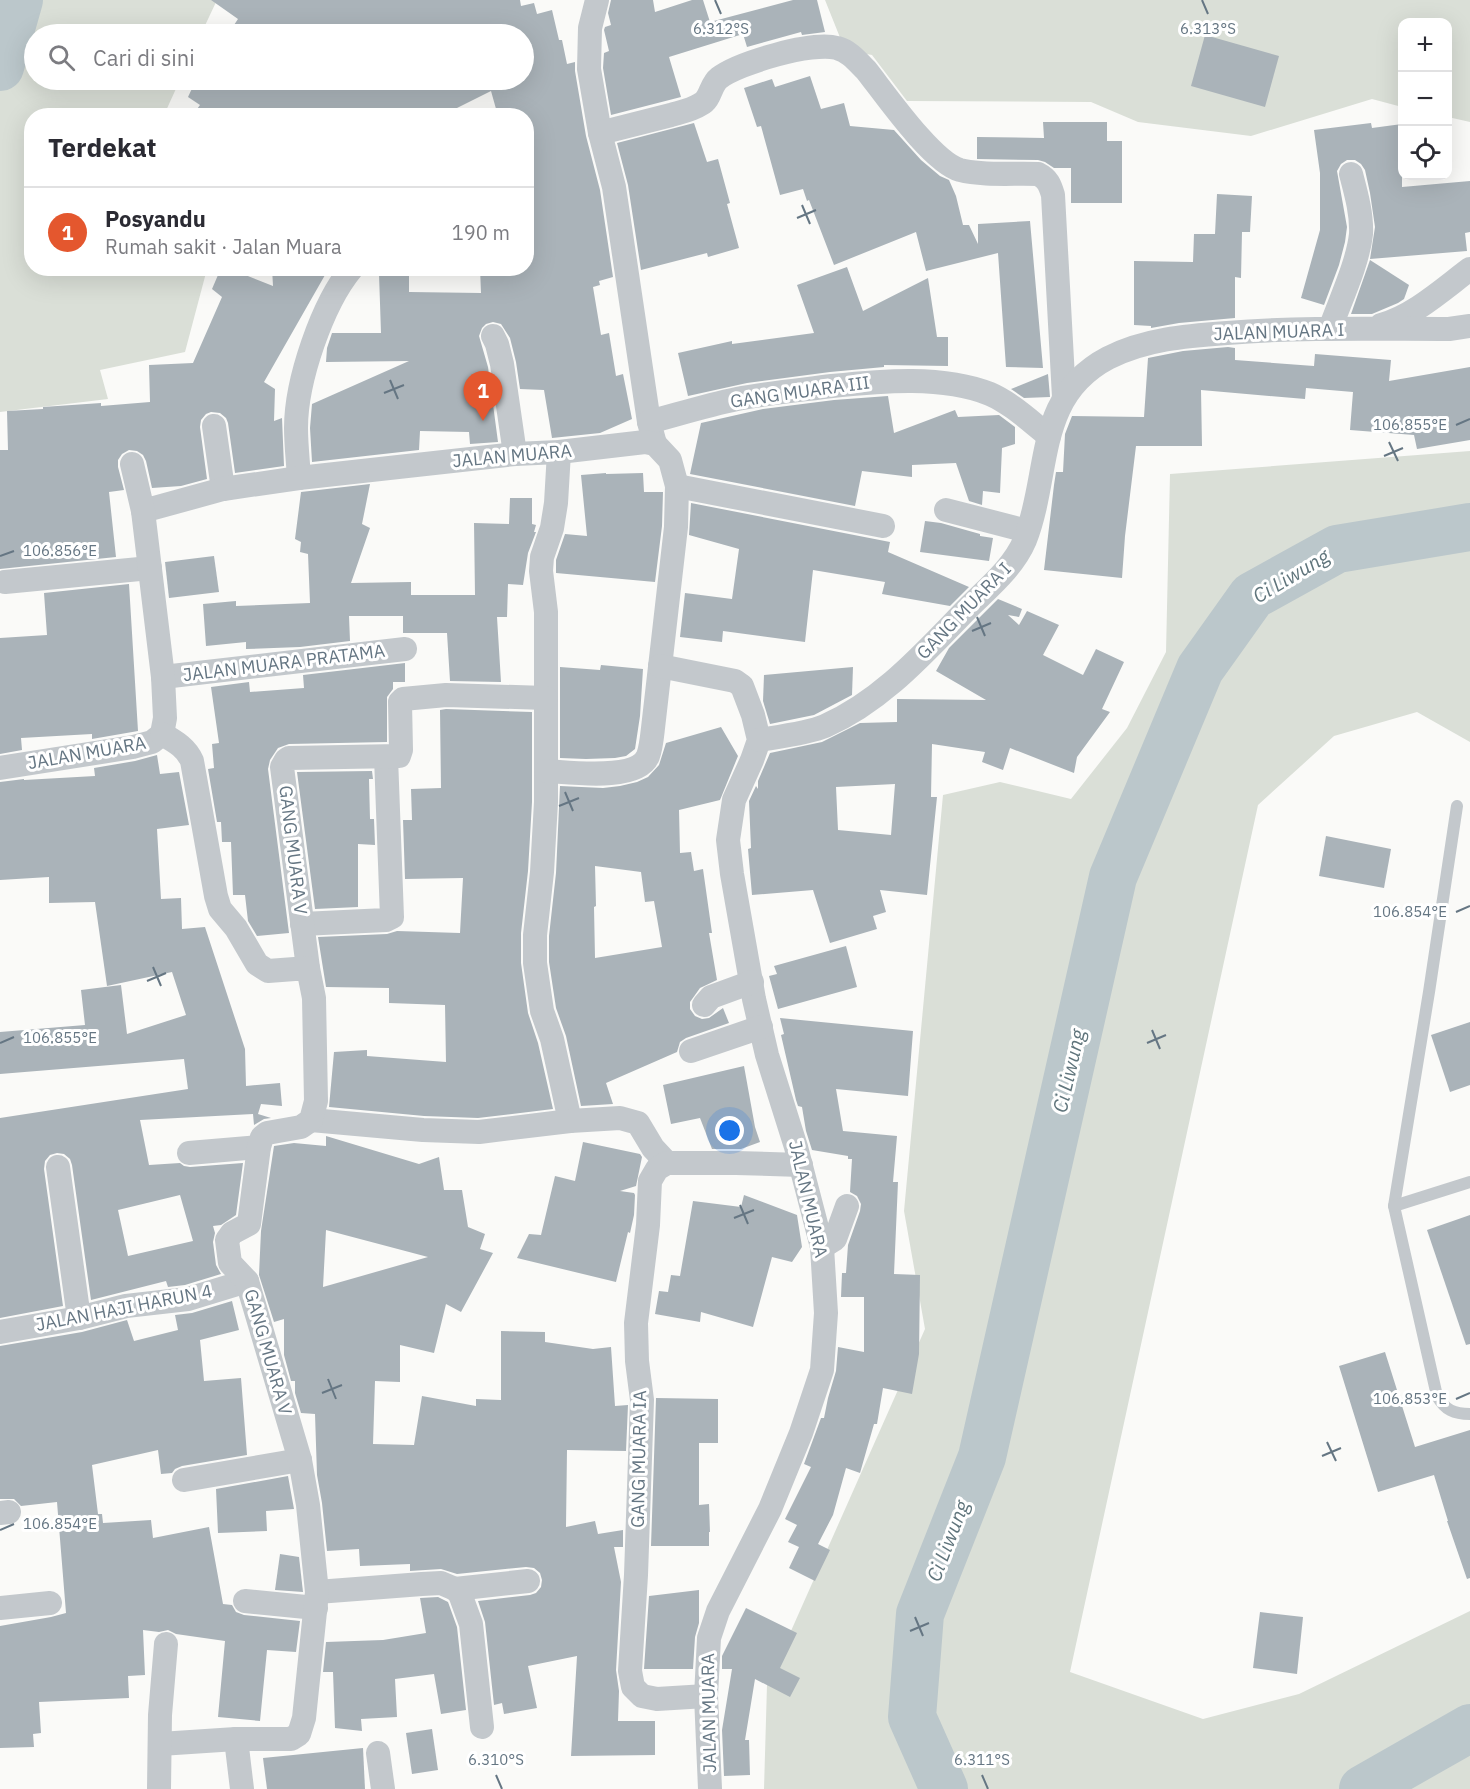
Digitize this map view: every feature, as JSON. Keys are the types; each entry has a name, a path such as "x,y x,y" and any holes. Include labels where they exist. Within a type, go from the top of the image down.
{"street":[{"path":"546,771 621,772 631,770 648,757 676,526 677,486 670,460 652,433 614,187 600,134 590,69 590,28 597,0"},
{"path":"600,134 702,104 713,83 726,73 751,62 814,47 834,47 843,50 855,58 866,70 928,147 957,169 972,172 1038,174 1046,178 1053,195 1064,397"},
{"path":"1330,329 1354,262 1361,234 1359,210 1351,174"},
{"path":"1371,329 1393,322 1470,269"},
{"path":"299,478 296,426 301,387 310,350 328,308 347,276"},
{"name":"JALAN MUARA I","path":"1093,367 1127,349 1182,336 1268,330 1449,329 1470,326"},
{"path":"493,336 502,364 515,454"},
{"name":"GANG MUARA I","path":"759,740 823,727 861,708 921,657 990,587 1014,558 1024,541 1055,416 1064,397 1077,380 1093,367"},
{"name":"GANG MUARA III","path":"652,433 693,410 739,399 899,380 968,387 991,394 1049,436"},
{"path":"214,426 223,489"},
{"name":"JALAN MUARA","path":"143,511 223,489 299,478 645,442 652,433"},
{"path":"559,452 556,503 552,528 542,557 541,571 546,612 545,843 535,935 535,963 542,1011 552,1039 570,1121"},
{"name":"JALAN MUARA","path":"0,768 133,747 152,742 162,735 165,718 163,677 143,511 132,464"},
{"path":"677,486 884,526"},
{"path":"946,510 1027,531"},
{"path":"5,582 150,568"},
{"name":"JALAN MUARA PRATAMA","path":"163,677 405,649"},
{"path":"660,666 735,681 742,686 759,740"},
{"path":"302,924 386,920 392,917 386,757 400,755 400,702 404,699 446,695 546,698"},
{"path":"162,735 186,750 192,761 220,909 236,928 256,964 262,969 268,971 308,968"},
{"name":"JALAN MUARA","path":"710,1789 706,1696 709,1638 718,1611 770,1509 801,1433 822,1370 826,1313 822,1247 801,1165 767,1055 754,999 728,840 734,800 759,740"},
{"name":"GANG MUARA V","path":"312,1120 316,1101 314,998 308,968 282,767 289,758 386,757"},
{"path":"704,1005 711,997 752,982"},
{"path":"691,1051 761,1028"},
{"path":"189,1153 259,1147 262,1137 267,1133 301,1127 312,1120 423,1130 479,1132 570,1121 620,1118 638,1123 653,1148 667,1163 801,1165"},
{"name":"GANG MUARA V","path":"160,1744 236,1739 291,1739 302,1726 317,1600 308,1505 300,1460 247,1281 230,1263 227,1240 232,1233 249,1224 259,1147"},
{"name":"GANG MUARA IA","path":"667,1163 657,1169 650,1181 648,1225 636,1323 637,1361 642,1400 630,1671 633,1687 642,1696 657,1699 706,1696"},
{"path":"57,1167 79,1318"},
{"path":"822,1247 835,1239 847,1206"},
{"name":"JALAN HAJI HARUN 4","path":"0,1332 79,1318 126,1306 188,1299 247,1281"},
{"path":"184,1480 300,1460"},
{"path":"455,1589 528,1581"},
{"path":"245,1601 317,1600 441,1583 455,1589 460,1594 471,1624 482,1727"},
{"path":"0,1608 50,1603"},
{"path":"159,1789 160,1715 166,1644"},
{"path":"236,1739 242,1789"},
{"path":"378,1753 383,1789"}],"lane":[{"path":"1457,806 1430,992 1394,1206 1437,1396 1449,1411 1470,1414"},
{"path":"1394,1206 1470,1182"}],"shaded area":[{"path":"0,0 217,0 206,24 24,24 24,90 175,90 167,108 24,108 24,276 205,276 185,352 100,370 108,399 0,412"},
{"path":"825,0 1470,0 1470,122 1452,118 1452,18 1398,18 1398,106 1372,99 1251,136 1138,122 1091,102 907,101 872,55 845,50"},
{"path":"1470,451 1470,742 1417,712 1334,736 1258,805 1070,1672 1203,1719 1299,1694 1470,1611 1470,1789 764,1789 767,1685 925,1329 904,1211 943,795 1000,782 1071,799 1127,728 1166,652 1170,474"}],"building":[{"path":"211,0 520,0 521,6 534,3 537,14 552,10 567,64 575,62 586,136 600,190 613,277 599,281 600,285 593,287 601,335 609,333 616,376 623,374 632,419 600,433 552,438 544,390 520,389 510,338 501,324 493,322 482,328 479,336 488,367 498,442 470,444 469,432 420,431 419,450 312,462 310,428 312,404 409,361 326,362 327,348 332,333 381,333 379,276 409,276 409,292 481,293 480,276 534,276 534,108 496,108 491,91 457,108 198,108 200,105 188,97 191,90 534,90 534,24 235,24 238,19"},
{"path":"611,0 653,0 655,12 692,0 703,0 710,22 793,0 817,0 825,32 802,35 801,32 747,47 743,34 669,57 681,97 611,115 603,68 604,53 609,51 604,30 605,27 611,25 608,13"},
{"path":"1205,35 1279,56 1265,107 1191,86"},
{"path":"810,76 821,109 844,103 850,126 894,130 921,160 940,176 949,180 956,196 963,225 969,225 978,244 978,224 1030,221 1043,368 1006,367 998,253 926,271 916,232 834,265 803,189 780,195 761,126 757,127 744,88 772,79 775,87"},
{"path":"1043,122 1107,122 1107,141 1122,141 1122,203 1071,203 1071,168 1054,168 1038,160 977,159 977,137 1044,138"},
{"path":"694,123 707,162 718,159 739,248 708,257 707,253 641,270 628,185 617,143"},
{"path":"1371,123 1372,128 1398,125 1398,180 1402,180 1402,187 1470,181 1470,232 1465,233 1467,251 1370,259 1375,227 1365,170 1355,160 1347,160 1337,171 1347,227 1339,265 1324,305 1301,298 1320,230 1320,173 1314,130"},
{"path":"1217,194 1252,196 1250,232 1242,232 1241,278 1235,277 1235,318 1151,328 1151,326 1134,325 1134,261 1193,262 1194,234 1215,234"},
{"path":"1370,260 1409,285 1404,299 1398,303 1372,314 1351,314"},
{"path":"847,267 863,311 928,278 937,337 948,337 948,366 884,365 884,367 747,383 688,396 678,353 732,341 732,344 814,333 797,285"},
{"path":"218,276 248,276 273,286 272,276 324,276 264,382 275,389 274,421 282,418 284,466 235,473 228,423 220,413 211,412 201,420 200,427 207,479 181,486 152,488 143,455 129,450 118,460 124,490 109,492 116,557 0,569 0,450 8,450 7,411 101,403 101,406 150,402 149,365 193,363 222,297 212,289"},
{"path":"1235,348 1235,360 1314,366 1315,354 1391,360 1389,381 1470,367 1470,440 1417,449 1414,435 1350,430 1353,392 1306,388 1305,399 1201,390 1202,446 1136,446 1122,578 1044,570 1056,472 1063,472 1065,434 1072,416 1144,417 1148,358 1183,351"},
{"path":"1048,374 1050,397 1024,398 1011,389"},
{"path":"888,396 894,433 955,410 958,417 999,415 1015,427 1015,444 1002,448 1000,493 983,491 982,505 969,501 956,463 912,465 912,477 862,471 855,506 690,474 701,423 763,409"},
{"path":"643,473 644,492 663,492 662,526 655,582 556,573 556,560 565,534 587,536 581,475"},
{"path":"370,484 362,524 370,528 351,583 411,582 411,595 475,595 474,523 509,524 510,498 532,498 532,524 536,525 534,532 536,532 528,553 523,585 508,584 507,617 497,617 501,682 450,681 447,633 403,633 403,616 349,616 350,641 300,647 246,649 246,642 206,646 203,604 236,601 236,606 310,603 308,554 300,552 301,542 295,539 301,492"},
{"path":"691,503 890,542 888,552 969,587 950,606 882,594 885,582 813,570 805,642 723,631 722,642 680,637 685,593 732,599 739,549 689,535"},
{"path":"925,521 941,523 993,538 989,561 920,552"},
{"path":"214,556 219,592 169,598 165,562"},
{"path":"129,584 138,731 92,739 92,734 21,738 22,750 0,754 0,638 47,635 44,593"},
{"path":"998,599 1022,609 1019,617 1008,615 1019,625 1027,611 1059,625 1043,655 1083,675 1096,649 1124,662 1102,709 1110,712 1077,757 1074,773 1010,748 1003,770 982,762 985,752 932,744 931,797 937,797 927,895 880,890 886,912 873,916 877,929 830,943 813,890 752,895 748,849 751,848 749,801 756,786 758,789 758,781 770,753 822,742 860,723 897,722 897,699 986,700 936,671 949,648","holes":["895,784 891,835 838,830 836,787"]},
{"path":"405,663 405,682 393,682 393,689 387,697 387,742 289,744 278,748 270,760 268,769 289,933 257,936 248,921 245,895 233,895 231,842 222,842 221,822 217,822 208,769 214,768 212,744 219,743 211,687 249,682 250,692 304,688 303,675"},
{"path":"601,665 643,669 635,749 626,756 615,758 560,758 560,667 600,670"},
{"path":"853,667 852,695 814,715 770,724 763,701 764,675"},
{"path":"440,710 532,712 532,802 521,933 521,963 528,1013 538,1043 553,1109 478,1118 424,1116 329,1107 334,1052 367,1050 367,1056 446,1062 445,1005 389,1003 389,988 326,987 318,937 387,934 397,931 460,933 463,878 405,879 403,820 412,820 411,789 441,788"},
{"path":"721,727 738,756 720,800 679,810 680,853 691,852 694,871 703,869 712,933 709,933 717,980 700,988 690,1002 690,1009 695,1016 702,1019 709,1018 723,1008 729,1023 686,1038 680,1042 677,1052 606,1083 613,1104 581,1106 566,1036 556,1008 549,962 560,786 603,788 637,782 648,777 659,765 666,743","holes":["595,866 641,872 645,902 654,901 662,947 595,958"]},
{"path":"157,755 160,774 179,772 189,825 157,829 161,899 181,898 182,929 205,927 245,1049 246,1086 280,1083 282,1106 261,1104 258,1114 271,1118 254,1125 253,1114 140,1120 149,1165 180,1163 190,1167 243,1163 236,1215 221,1225 213,1226 216,1265 221,1274 185,1285 168,1287 166,1281 91,1300 72,1165 70,1159 64,1154 50,1155 45,1161 44,1169 63,1306 0,1318 0,1118 188,1089 184,1059 0,1074 0,1032 85,1025 81,990 121,985 127,1034 186,1015 172,972 107,986 95,902 49,903 49,877 0,880 0,782 95,776 94,768","holes":["180,1195 193,1241 128,1256 118,1210"]},
{"path":"372,771 373,779 369,779 370,819 374,819 375,845 358,844 358,907 315,909 297,772"},
{"path":"1326,836 1391,849 1384,888 1319,876"},
{"path":"846,946 857,987 778,1009 769,976 777,974 774,966"},
{"path":"780,1018 913,1031 908,1096 836,1089 843,1131 897,1136 893,1182 898,1182 894,1274 920,1275 919,1354 912,1394 883,1388 877,1424 874,1424 860,1473 846,1468 833,1515 818,1544 830,1550 815,1581 789,1568 799,1547 788,1542 797,1525 785,1519 811,1467 804,1464 821,1418 824,1418 836,1371 838,1347 864,1352 864,1297 841,1297 842,1273 846,1273 848,1245 861,1204 857,1196 850,1192 852,1159 848,1159 848,1156 812,1150 802,1107 798,1106 796,1100 781,1035 784,1034"},
{"path":"1470,1022 1470,1085 1450,1092 1431,1035"},
{"path":"744,1066 755,1127 760,1142 741,1149 712,1149 700,1118 671,1124 663,1085"},
{"path":"326,1136 419,1164 439,1157 444,1190 462,1190 468,1227 485,1234 480,1249 493,1253 461,1312 446,1304 434,1353 400,1345 400,1382 375,1381 373,1444 414,1445 422,1396 476,1406 476,1399 501,1400 501,1331 545,1332 545,1342 593,1349 611,1347 615,1406 628,1405 626,1451 567,1450 566,1527 595,1521 598,1534 623,1530 623,1547 614,1547 621,1582 616,1670 619,1691 618,1721 655,1721 655,1755 571,1756 577,1656 528,1666 537,1708 504,1714 502,1703 494,1705 485,1622 478,1601 536,1593 541,1587 542,1580 540,1573 534,1568 457,1574 441,1569 410,1571 410,1564 360,1566 359,1549 327,1551 317,1475 315,1414 301,1413 295,1393 295,1381 291,1381 284,1355 284,1319 274,1322 259,1275 261,1231 274,1146 294,1143 326,1146","holes":["326,1230 428,1257 323,1287"]},
{"path":"583,1142 640,1154 642,1157 636,1186 620,1191 635,1195 634,1215 616,1282 517,1258 529,1234 541,1235 555,1176 575,1181"},
{"path":"744,1195 797,1215 802,1247 792,1262 772,1257 753,1327 701,1312 700,1322 655,1314 659,1291 668,1292 671,1275 680,1276 693,1201 741,1207"},
{"path":"1470,1215 1470,1344 1466,1345 1427,1230"},
{"path":"232,1301 239,1330 200,1340 204,1381 241,1378 247,1455 182,1466 172,1473 161,1474 158,1450 92,1465 98,1514 102,1514 103,1523 151,1520 153,1538 209,1527 223,1604 232,1605 236,1612 244,1615 300,1621 296,1652 267,1650 260,1721 218,1717 225,1641 176,1634 168,1630 159,1632 143,1630 145,1675 128,1676 129,1698 39,1702 41,1733 33,1734 34,1747 0,1748 0,1626 66,1613 57,1502 21,1506 14,1499 0,1499 0,1346 82,1332 127,1320 134,1341 178,1330 175,1315 192,1313"},
{"path":"1385,1352 1415,1447 1470,1430 1470,1578 1467,1579 1434,1475 1378,1492 1339,1366"},
{"path":"656,1398 718,1399 718,1443 699,1443 699,1505 709,1504 709,1546 651,1546"},
{"path":"288,1476 294,1509 266,1511 267,1531 218,1533 216,1489"},
{"path":"280,1554 299,1557 303,1592 275,1590"},
{"path":"699,1590 699,1623 695,1637 693,1669 644,1669 649,1596"},
{"path":"438,1597 448,1602 457,1627 466,1710 441,1714 434,1674 395,1679 397,1717 361,1719 362,1731 335,1728 333,1672 323,1672 326,1642 383,1640 426,1633 420,1598"},
{"path":"746,1608 797,1633 780,1668 800,1678 790,1697 755,1679 745,1740 749,1740 750,1775 724,1776 722,1730 732,1669 722,1669 722,1656"},
{"path":"1260,1612 1303,1617 1297,1674 1253,1668"},
{"path":"432,1729 438,1770 412,1774 406,1733"},
{"path":"363,1748 365,1789 267,1789 263,1758"}],"waterway":[{"name":"Ci Liwung","path":"0,67 19,0"},
{"name":"Ci Liwung","path":"944,1789 912,1717 920,1614 982,1457 1113,877 1200,669 1252,596 1337,549 1470,527"},
{"name":"Ci Liwung","path":"1363,1789 1470,1728"}],"place":[{"name":"Posyandu","path":"483,421"}]}
